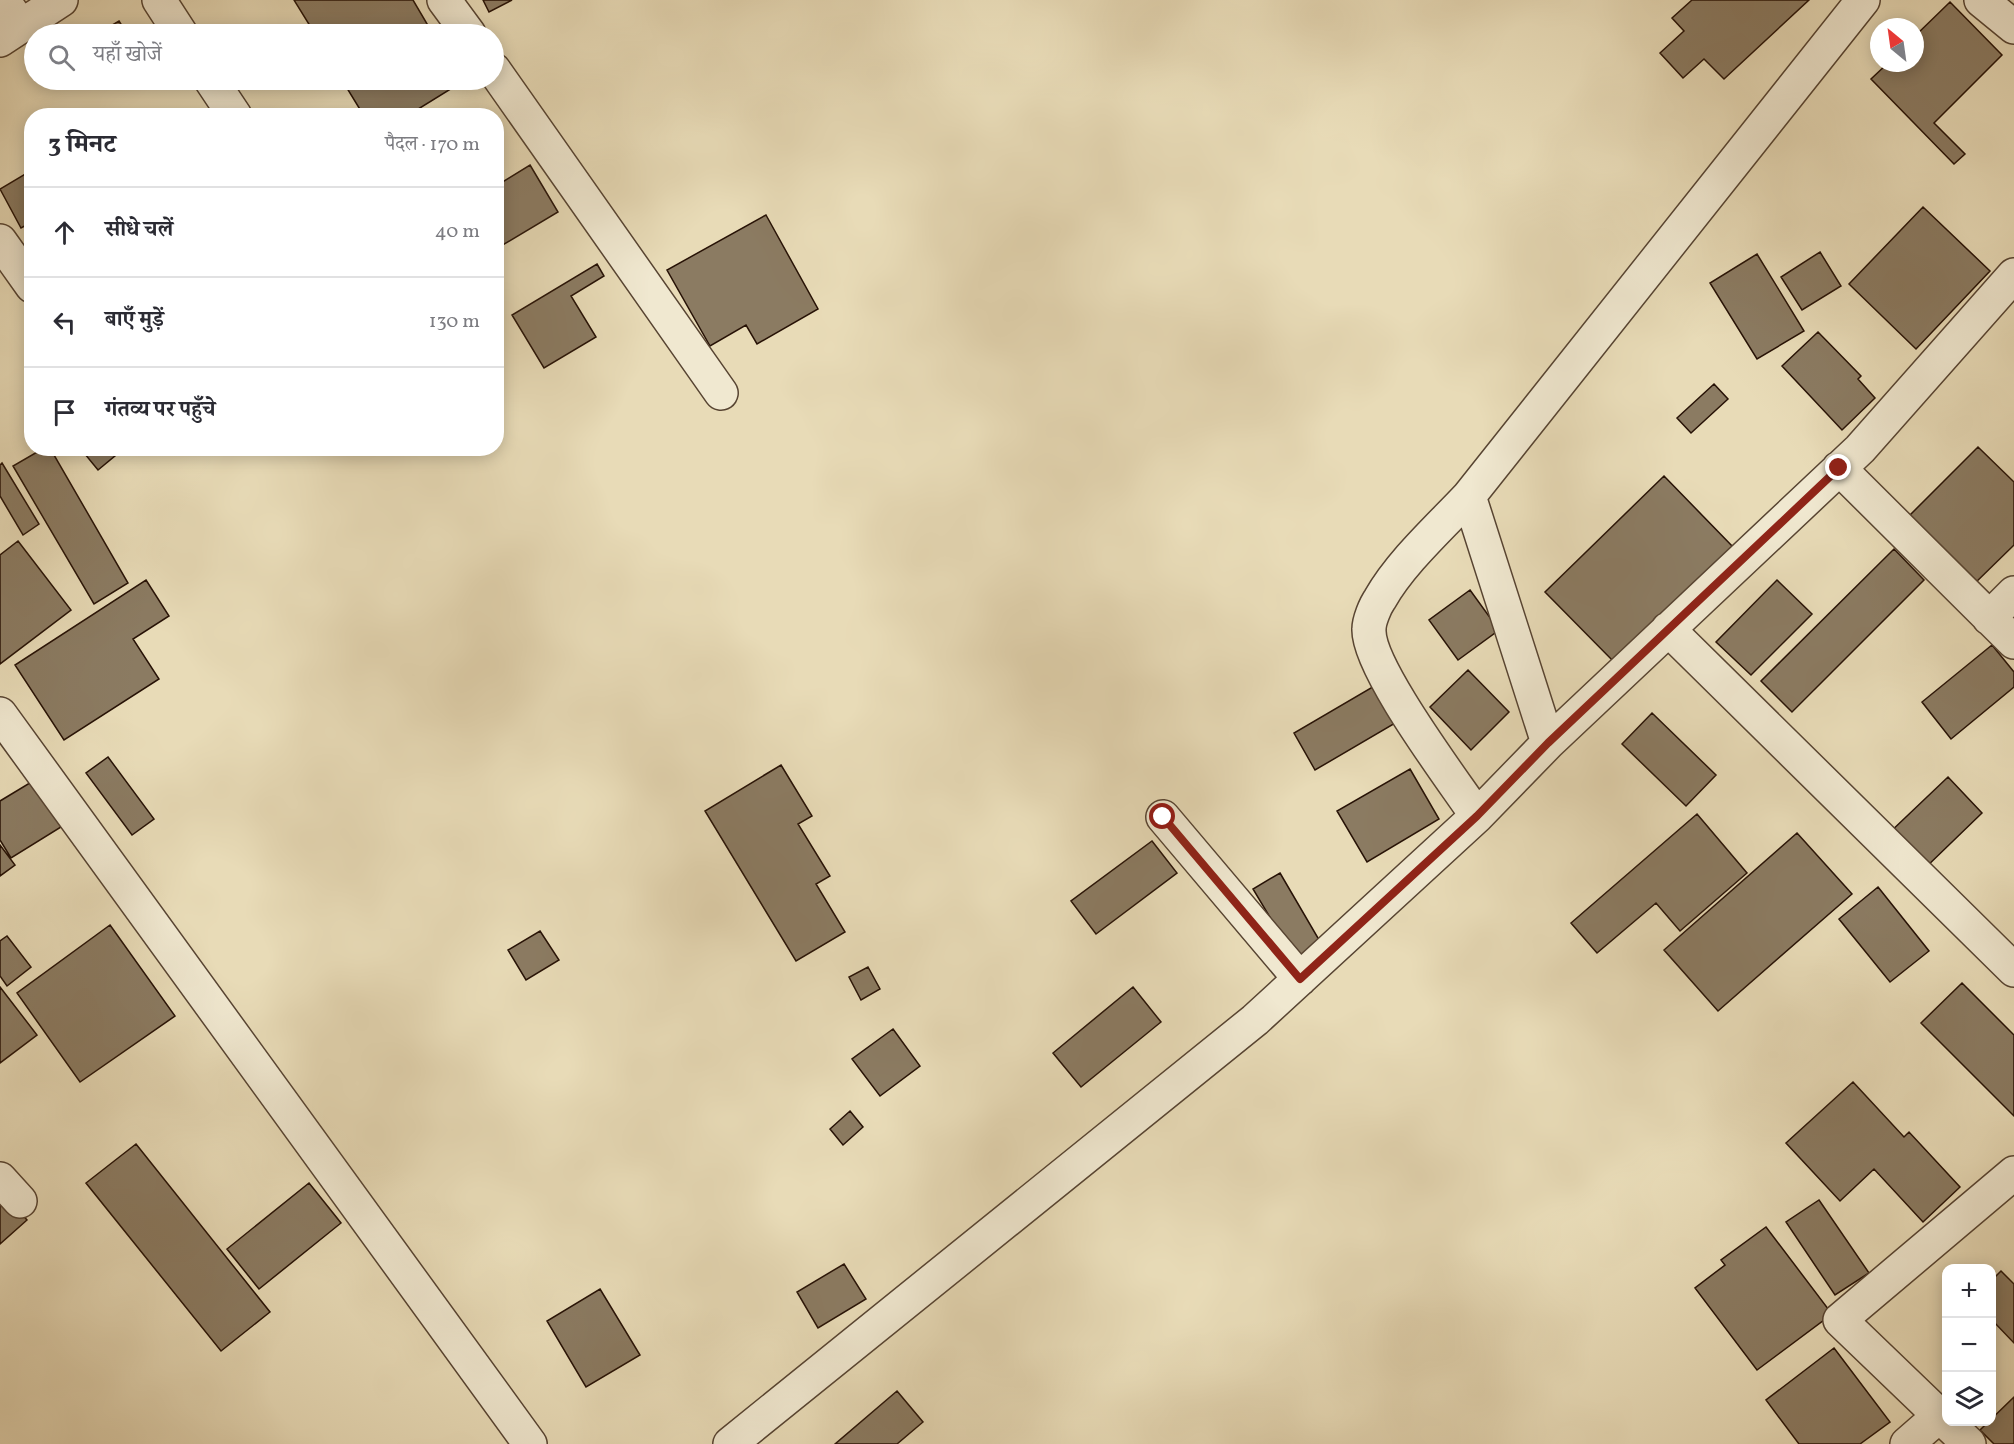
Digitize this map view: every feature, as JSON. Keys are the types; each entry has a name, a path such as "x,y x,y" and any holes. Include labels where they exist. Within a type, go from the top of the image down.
{"street":[{"path":"8,22 61,0"},
{"path":"159,0 175,24"},
{"path":"444,0 462,24"},
{"path":"1477,816 1389,685 1375,658 1369,629 1379,600 1469,496 1863,0"},
{"path":"1981,0 2014,27"},
{"path":"504,84 721,393"},
{"path":"218,90 230,108"},
{"path":"0,241 24,275"},
{"path":"730,1444 1246,1028 1300,979 1477,816 1548,743 1860,449 2014,275"},
{"path":"1839,468 2014,642"},
{"path":"1469,496 1548,743"},
{"path":"1989,618 2014,593"},
{"path":"1668,629 2014,970"},
{"path":"0,714 530,1444"},
{"path":"1163,817 1300,979"},
{"path":"1968,1444 1840,1320 2014,1173"},
{"path":"1907,1444 1939,1416"}],"building":[{"path":"294,0 413,0 427,24 309,24"},
{"path":"483,0 512,0 489,12"},
{"path":"1692,0 1809,0 1724,79 1704,59 1683,78 1660,53 1684,31 1672,18"},
{"path":"1950,2 2002,55 1934,123 1965,154 1954,164 1871,79 1878,72 1924,72 1924,27"},
{"path":"348,90 449,90 420,108 359,108"},
{"path":"530,165 558,212 504,244 504,181"},
{"path":"24,175 24,226 21,228 0,189"},
{"path":"1923,207 1990,271 1916,349 1849,284"},
{"path":"766,215 818,309 757,344 746,325 710,346 667,270"},
{"path":"1820,252 1841,286 1802,310 1781,277"},
{"path":"1757,254 1804,331 1757,359 1710,283"},
{"path":"597,264 604,276 571,296 596,337 544,368 512,315"},
{"path":"1818,332 1861,376 1858,379 1875,398 1842,430 1782,366"},
{"path":"1714,384 1728,399 1691,433 1677,418"},
{"path":"1978,447 2014,482 2014,545 1970,588 1904,521"},
{"path":"30,456 55,456 128,583 94,604 13,466"},
{"path":"87,456 115,456 98,470"},
{"path":"2,463 39,524 23,535 0,496 0,465"},
{"path":"1664,476 1734,548 1616,664 1545,592"},
{"path":"18,541 71,610 0,664 0,555"},
{"path":"1894,549 1924,580 1792,712 1761,681"},
{"path":"146,580 169,616 133,639 159,679 64,740 15,665"},
{"path":"1777,580 1812,614 1751,675 1716,642"},
{"path":"1470,590 1499,630 1458,660 1429,620"},
{"path":"1992,645 2014,672 2014,687 1951,739 1922,702"},
{"path":"1468,670 1509,712 1471,750 1430,707"},
{"path":"1376,685 1397,722 1315,770 1294,733"},
{"path":"1652,713 1716,775 1686,806 1622,744"},
{"path":"108,757 154,819 132,835 86,773"},
{"path":"781,765 812,816 798,824 830,876 816,884 845,932 796,961 705,811"},
{"path":"1410,769 1439,819 1367,862 1337,811"},
{"path":"1948,777 1982,813 1921,872 1886,836"},
{"path":"33,781 61,827 11,858 0,840 0,801"},
{"path":"1697,814 1747,873 1680,931 1656,903 1597,953 1571,923"},
{"path":"1797,833 1852,894 1718,1011 1664,950"},
{"path":"1152,841 1177,873 1096,934 1071,901"},
{"path":"0,845 15,865 0,876"},
{"path":"1280,873 1325,950 1299,966 1253,889"},
{"path":"1878,887 1929,951 1890,982 1839,919"},
{"path":"110,925 175,1016 80,1082 17,993"},
{"path":"540,931 559,960 526,980 508,950"},
{"path":"7,936 31,967 7,986 0,976 0,941"},
{"path":"868,967 880,989 861,1000 849,977"},
{"path":"1962,983 2014,1035 2014,1116 1921,1023"},
{"path":"0,987 37,1035 0,1063"},
{"path":"1133,987 1161,1022 1081,1087 1053,1053"},
{"path":"893,1029 920,1066 880,1096 852,1059"},
{"path":"1853,1082 1904,1137 1909,1132 1960,1187 1923,1222 1874,1169 1840,1201 1786,1143"},
{"path":"850,1111 863,1127 843,1145 830,1129"},
{"path":"136,1144 270,1312 221,1351 86,1183"},
{"path":"309,1183 341,1223 259,1289 227,1249"},
{"path":"0,1190 27,1220 0,1244"},
{"path":"1819,1200 1869,1273 1835,1295 1786,1222"},
{"path":"1766,1227 1832,1314 1757,1370 1695,1288 1725,1265 1721,1260"},
{"path":"844,1264 866,1299 818,1328 797,1292"},
{"path":"2001,1271 2014,1284 2014,1343 1996,1324 1996,1276"},
{"path":"600,1289 640,1355 586,1387 547,1321"},
{"path":"1834,1348 1890,1422 1860,1444 1799,1444 1766,1400"},
{"path":"897,1391 923,1422 897,1444 835,1444"},
{"path":"2014,1397 2014,1444 1994,1444 1980,1430 1984,1426 1996,1426 1996,1414"}],"route":[{"path":"1163,817 1300,979 1477,816 1548,743 1839,468"}]}
